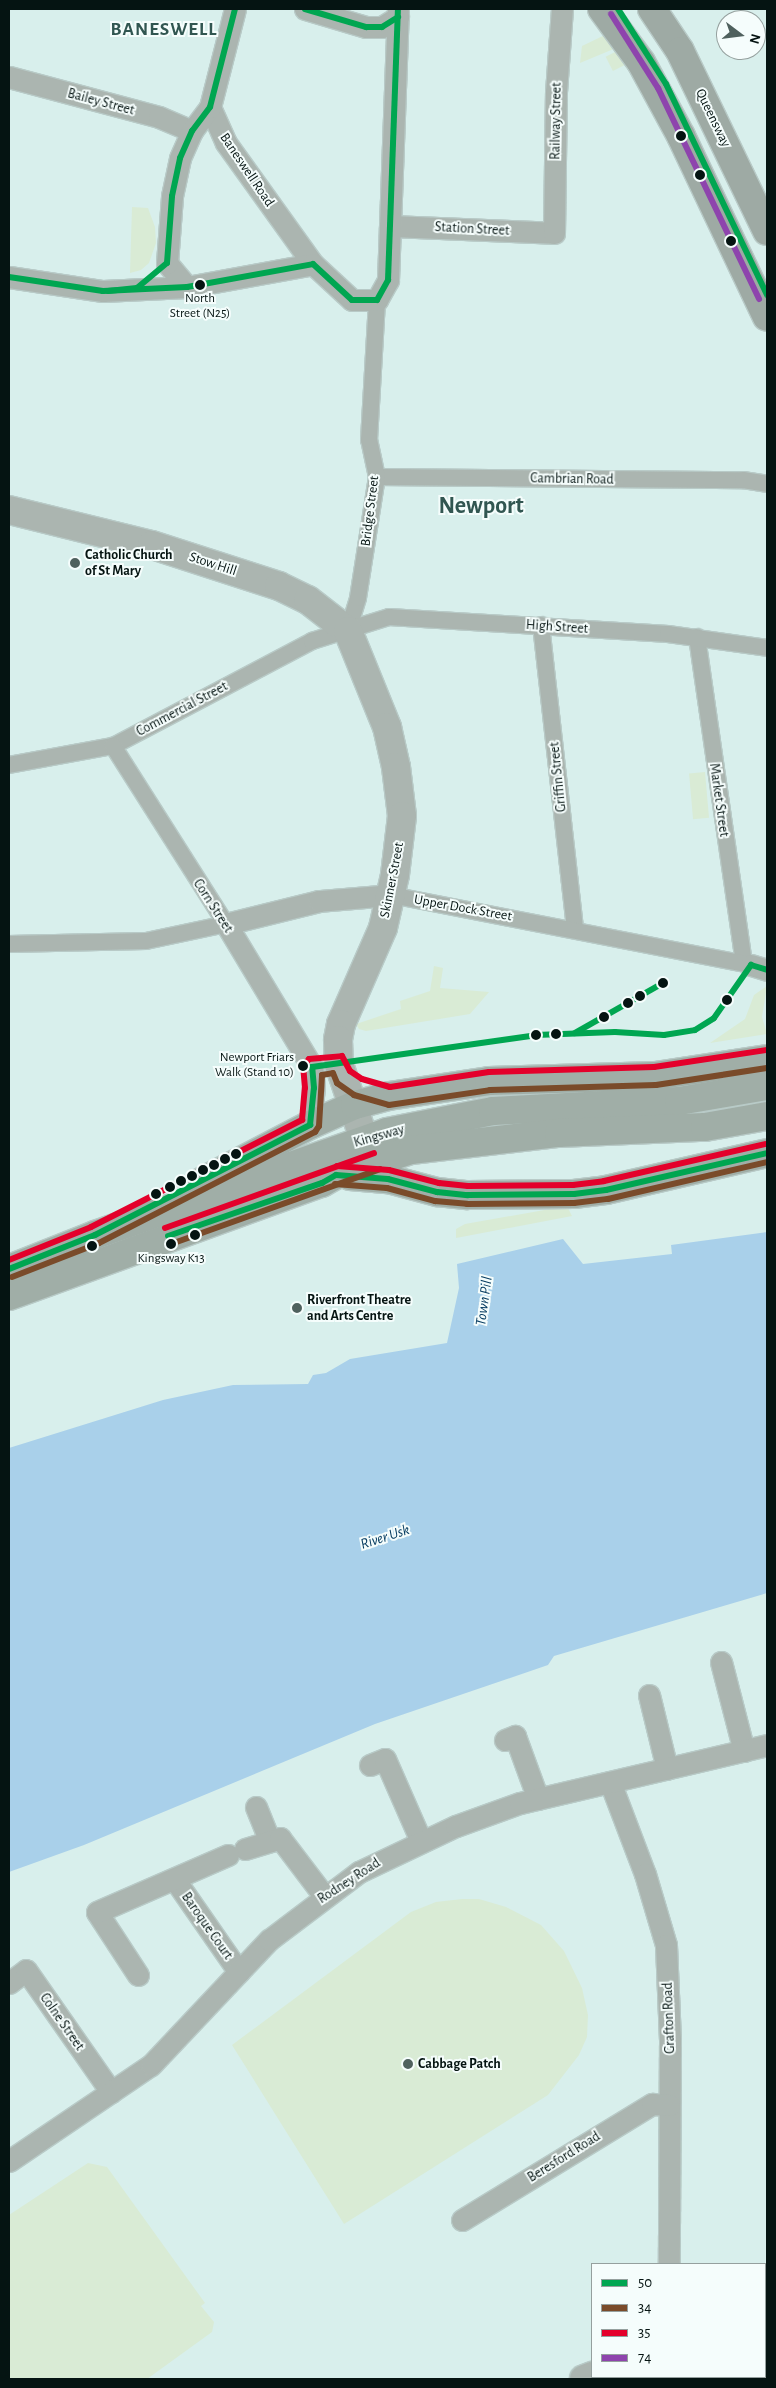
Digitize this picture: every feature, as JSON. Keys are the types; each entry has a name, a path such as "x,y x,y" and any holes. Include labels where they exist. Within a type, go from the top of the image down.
{"main road":[{"path":"602,9 641,62 680,136 767,317"},
{"name":"Queensway","path":"618,9 666,84 767,295"},
{"name":"Queensway","path":"652,9 680,51 767,231"},
{"path":"95,1235 310,1125 355,1105 389,1096 489,1081 654,1076 767,1059"},
{"name":"Kingsway","path":"9,1269 95,1235 364,1138 492,1111 679,1101 767,1086"},
{"name":"Kingsway","path":"9,1296 322,1183 336,1175 412,1150 488,1140 705,1127 767,1116"},
{"path":"336,1175 388,1178 437,1192 468,1194 574,1194 606,1190 767,1153"}],"street":[{"path":"187,286 167,262 172,196 180,158 192,131 210,107 235,9"},
{"path":"305,9 366,27 382,27 398,13"},
{"name":"Railway Street","path":"554,233 556,92 562,9"},
{"path":"377,300 388,280 398,13"},
{"name":"Bailey Street","path":"9,77 160,117 192,131"},
{"name":"Baneswell Road","path":"210,107 226,143 313,264 352,300 377,300"},
{"name":"Station Street","path":"390,226 554,233"},
{"path":"137,288 167,262"},
{"path":"9,277 91,290 187,286 313,264"},
{"name":"Bridge Street","path":"348,631 358,598 377,476 369,440 377,300"},
{"name":"Cambrian Road","path":"377,476 743,480 767,484"},
{"name":"Stow Hill","path":"9,510 152,545 280,586 308,600 348,631"},
{"name":"High Street","path":"348,631 368,622 389,617 697,637 767,648"},
{"name":"Griffin Street","path":"541,626 575,928"},
{"name":"Commercial Street","path":"9,765 113,746 312,641 348,631"},
{"name":"Skinner Street","path":"341,1070 338,1040 341,1024 383,928 391,895 402,816 396,767 387,727 348,631"},
{"name":"Market Street","path":"697,637 754,966"},
{"name":"Corn Street","path":"113,746 226,924 312,1067 314,1088 310,1125"},
{"name":"Upper Dock Street","path":"9,944 146,941 226,924 318,901 391,895 575,928 754,966"},
{"path":"312,1067 341,1070 358,1087 389,1096"},
{"path":"336,1175 356,1160 364,1138 355,1105 341,1070"},
{"path":"721,1662 744,1751"},
{"path":"650,1695 667,1769"},
{"path":"505,1740 515,1736 538,1799"},
{"name":"Rodney Road","path":"9,2161 111,2092 163,2054 269,1940 324,1896 360,1872 421,1841 484,1815 538,1799 767,1746"},
{"path":"370,1765 385,1759 421,1841"},
{"name":"Grafton Road","path":"610,1782 645,1874 666,1945 669,2263"},
{"path":"256,1807 270,1840 280,1838 324,1896"},
{"name":"Baroque Court","path":"138,1975 97,1912 175,1880 236,1852 270,1840"},
{"name":"Baroque Court","path":"175,1880 239,1972"},
{"name":"Colne Street","path":"9,1983 26,1970 111,2092"},
{"name":"Beresford Road","path":"462,2220 652,2104 669,2105"}],"green space":[{"path":"607,34 616,48 580,63 582,46"},
{"path":"619,50 626,64 613,71 606,57"},
{"path":"132,207 148,208 155,227 156,243 149,263 141,270 130,273"},
{"path":"705,772 709,818 693,819 689,773"},
{"path":"434,966 443,968 440,988 489,992 470,1014 366,1031 359,1029 356,1024 401,1009 400,1001 430,991"},
{"path":"767,986 762,1017 767,1034 710,1043 745,1019 754,995"},
{"path":"567,1206 572,1216 456,1238 456,1229 465,1224"},
{"name":"Cabbage Patch","path":"479,1899 506,1907 541,1925 564,1951 582,1988 588,2015 587,2037 579,2055 548,2095 344,2224 232,2045 411,1912 436,1902"},
{"path":"88,2163 107,2167 205,2303 201,2306 214,2322 212,2332 147,2379 9,2379 9,2215"}],"water":[{"path":"767,1232 767,1593 554,1656 548,1665 375,1724 84,1845 9,1872 9,1448 163,1400 233,1385 308,1384 313,1375 326,1373 350,1359 447,1343 459,1288 457,1264 563,1239 583,1264 672,1254 671,1245"}],"transit line":[{"name":"50","path":"108,291 137,288 167,263 172,196 180,158 192,131 210,107 235,9"},
{"name":"50","path":"305,9 366,27 382,27 398,17"},
{"name":"50","path":"9,277 103,291 187,287 313,264 352,300 377,300 388,280 398,9"},
{"name":"50","path":"618,9 666,84 767,295"},
{"name":"74","path":"611,14 658,88 759,299"},
{"name":"50","path":"9,1269 95,1235 310,1125 314,1088 312,1067 536,1035 615,1032 664,1035 695,1030 714,1018 751,965 767,970"},
{"name":"50","path":"575,1033 663,983"},
{"name":"35","path":"9,1260 91,1227 302,1120 305,1088 303,1066 309,1059 342,1056 350,1071 362,1079 390,1087 489,1072 654,1067 766,1050"},
{"name":"34","path":"12,1277 99,1243 315,1132 319,1126 322,1075 333,1073 337,1083 354,1095 389,1105 490,1090 656,1085 767,1068"},
{"name":"35","path":"337,1166 389,1170 439,1183 468,1186 573,1185 604,1181 765,1144"},
{"name":"35","path":"165,1228 374,1153"},
{"name":"50","path":"168,1236 322,1183 336,1175 388,1179 437,1192 468,1195 574,1194 606,1190 767,1153"},
{"name":"34","path":"335,1184 387,1188 435,1201 467,1204 574,1203 608,1199 767,1162"},
{"name":"34","path":"171,1244 380,1169"}],"place":[{"name":"North Street (N25)","path":"200,285"},
{"name":"Catholic Church of St Mary","path":"75,563"},
{"name":"Newport Friars Walk (Stand 10)","path":"303,1066"},
{"name":"Kingsway K13","path":"171,1244"},
{"name":"Riverfront Theatre and Arts Centre","path":"297,1308"},
{"name":"Cabbage Patch","path":"408,2064"}],"district":[{"name":"BANESWELL","path":"164,30"},
{"name":"Newport","path":"481,507"}],"water label":[{"name":"Town Pill","path":"484,1301"},
{"name":"River Usk","path":"385,1537"}]}
